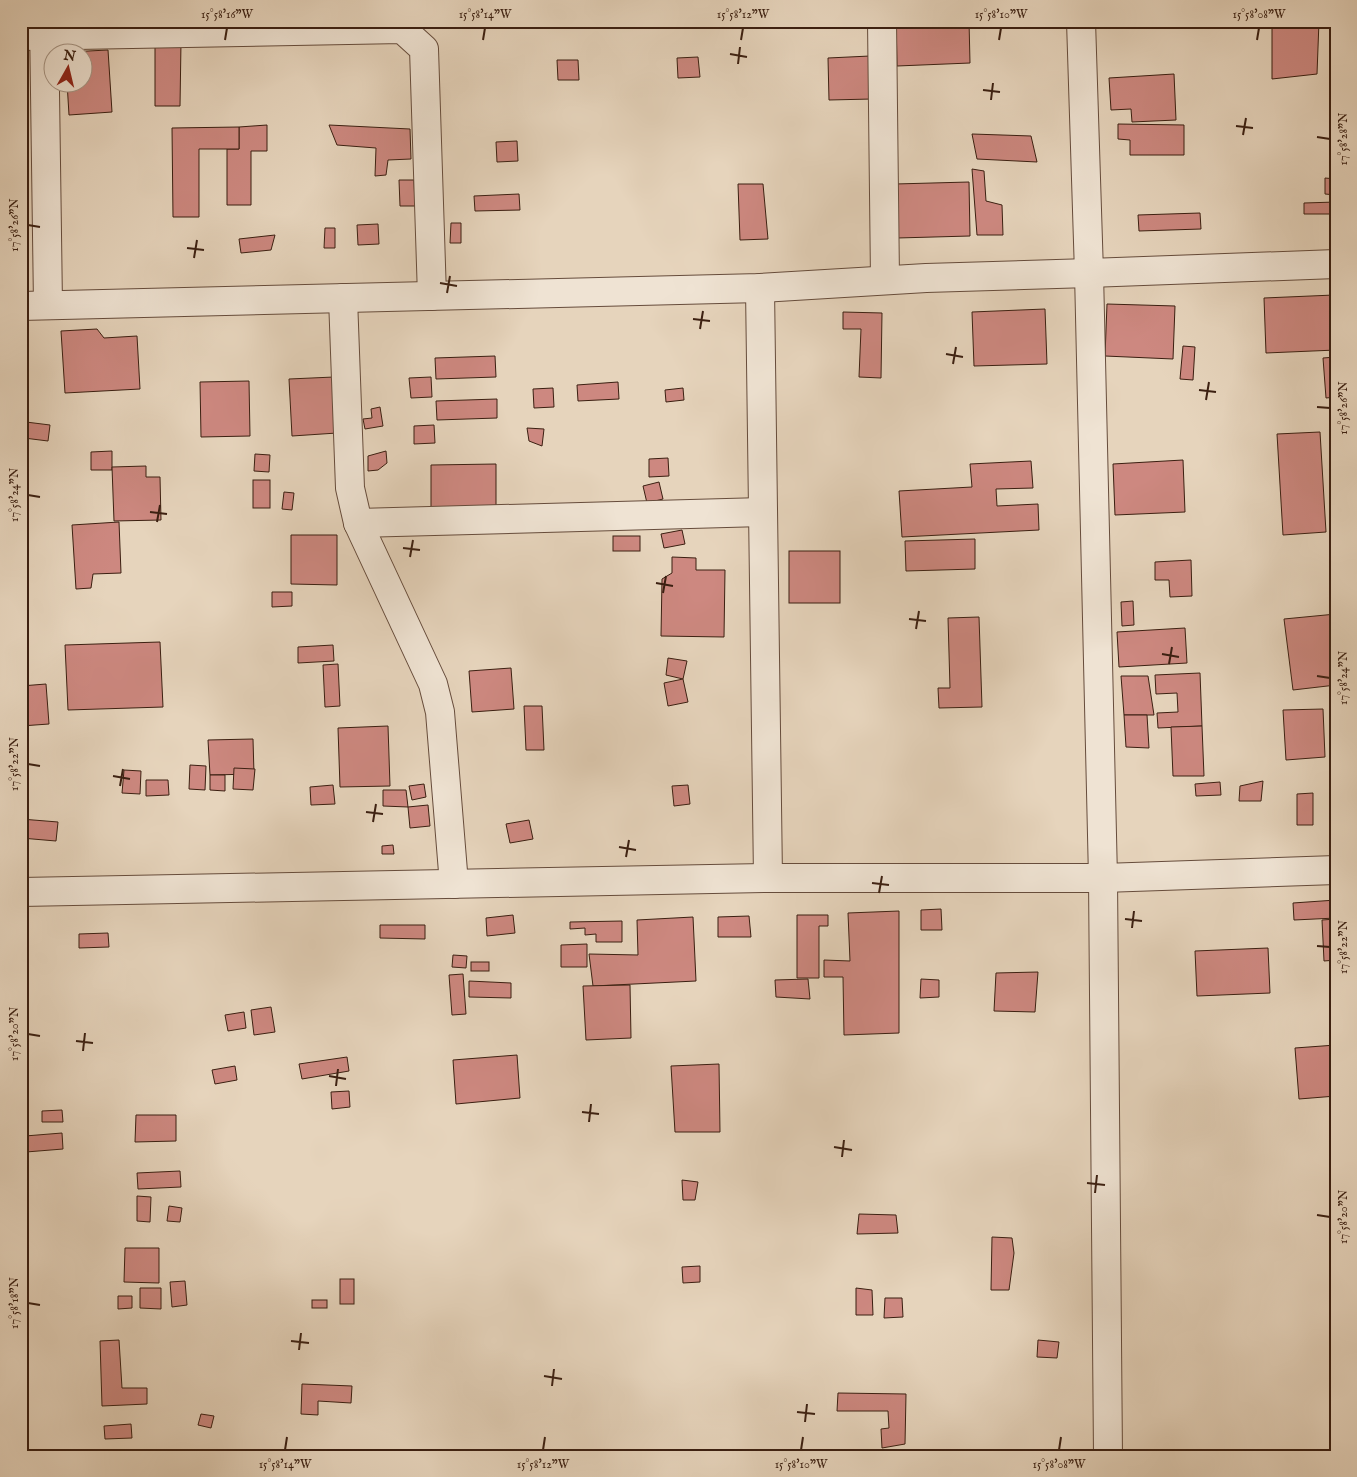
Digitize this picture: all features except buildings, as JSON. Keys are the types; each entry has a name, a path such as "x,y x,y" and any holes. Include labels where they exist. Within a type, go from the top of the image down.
{"street":[{"path":"882,21 885,280"},
{"path":"1081,21 1089,274 1103,878 1108,1456"},
{"path":"48,305 37,31 350,26 402,29 424,49 432,296"},
{"path":"21,306 760,288 885,280 1336,264"},
{"path":"760,288 768,878"},
{"path":"343,298 350,488 358,523 433,684 440,712 454,884"},
{"path":"358,523 763,512"},
{"path":"21,892 768,878 1103,878 1336,870"}]}
